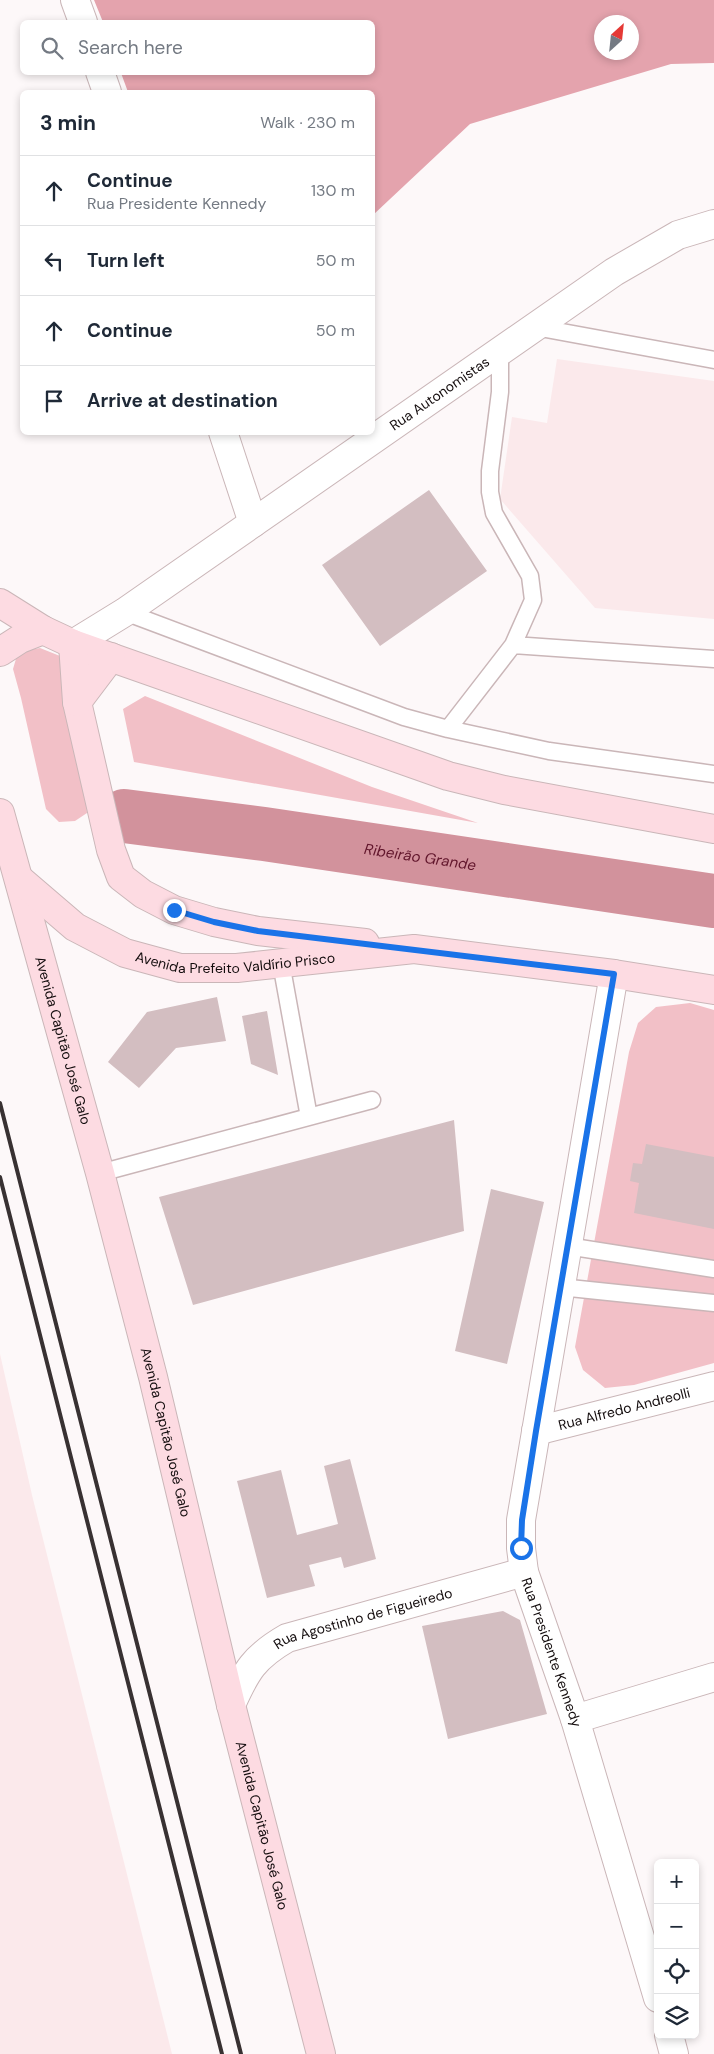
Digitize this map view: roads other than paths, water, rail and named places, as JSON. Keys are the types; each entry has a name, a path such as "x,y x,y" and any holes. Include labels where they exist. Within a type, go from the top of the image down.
{"main road":[{"path":"0,603 43,630 73,644 448,776 504,790 714,829"},
{"path":"0,652 20,640 43,630"},
{"path":"73,644 77,702 111,850 121,877 143,894 174,910 214,922 258,931 414,949"},
{"path":"77,702 111,657"},
{"name":"Avenida Capitão José Galo","path":"0,813 100,1173 321,2054"},
{"name":"Avenida Prefeito Valdírio Prisco","path":"19,879 75,927 125,953 180,968 237,968 414,949 614,974 714,990"}],"street":[{"path":"75,0 82,20"},
{"path":"101,75 106,90"},
{"name":"Rua Autonomistas","path":"73,644 125,612 614,272 678,235 714,224"},
{"path":"224,435 253,523"},
{"name":"Rua Presidente Kennedy","path":"614,974 536,1431 522,1520 521,1548 524,1572 575,1719 657,1994"},
{"name":"Rua Alfredo Andreolli","path":"536,1431 714,1386"},
{"name":"Rua Agostinho de Figueiredo","path":"232,1705 251,1666 266,1650 287,1638 524,1572"},
{"path":"575,1719 714,1677"},
{"path":"670,2039 674,2054"}],"lane":[{"path":"535,327 714,360"},
{"path":"448,729 513,646 533,600 530,576 494,513 490,492 490,471 500,392 500,351"},
{"path":"125,612 404,717 448,729 550,751 714,774"},
{"path":"513,646 714,659"},
{"path":"282,963 309,1117"},
{"path":"100,1173 372,1100"},
{"path":"567,1246 714,1269"},
{"path":"560,1287 714,1303"}],"waterway":[{"name":"Ribeirão Grande","path":"124,816 264,834 714,901"}],"railway":[{"path":"0,1103 241,2054"},
{"path":"0,1177 222,2054"}]}
